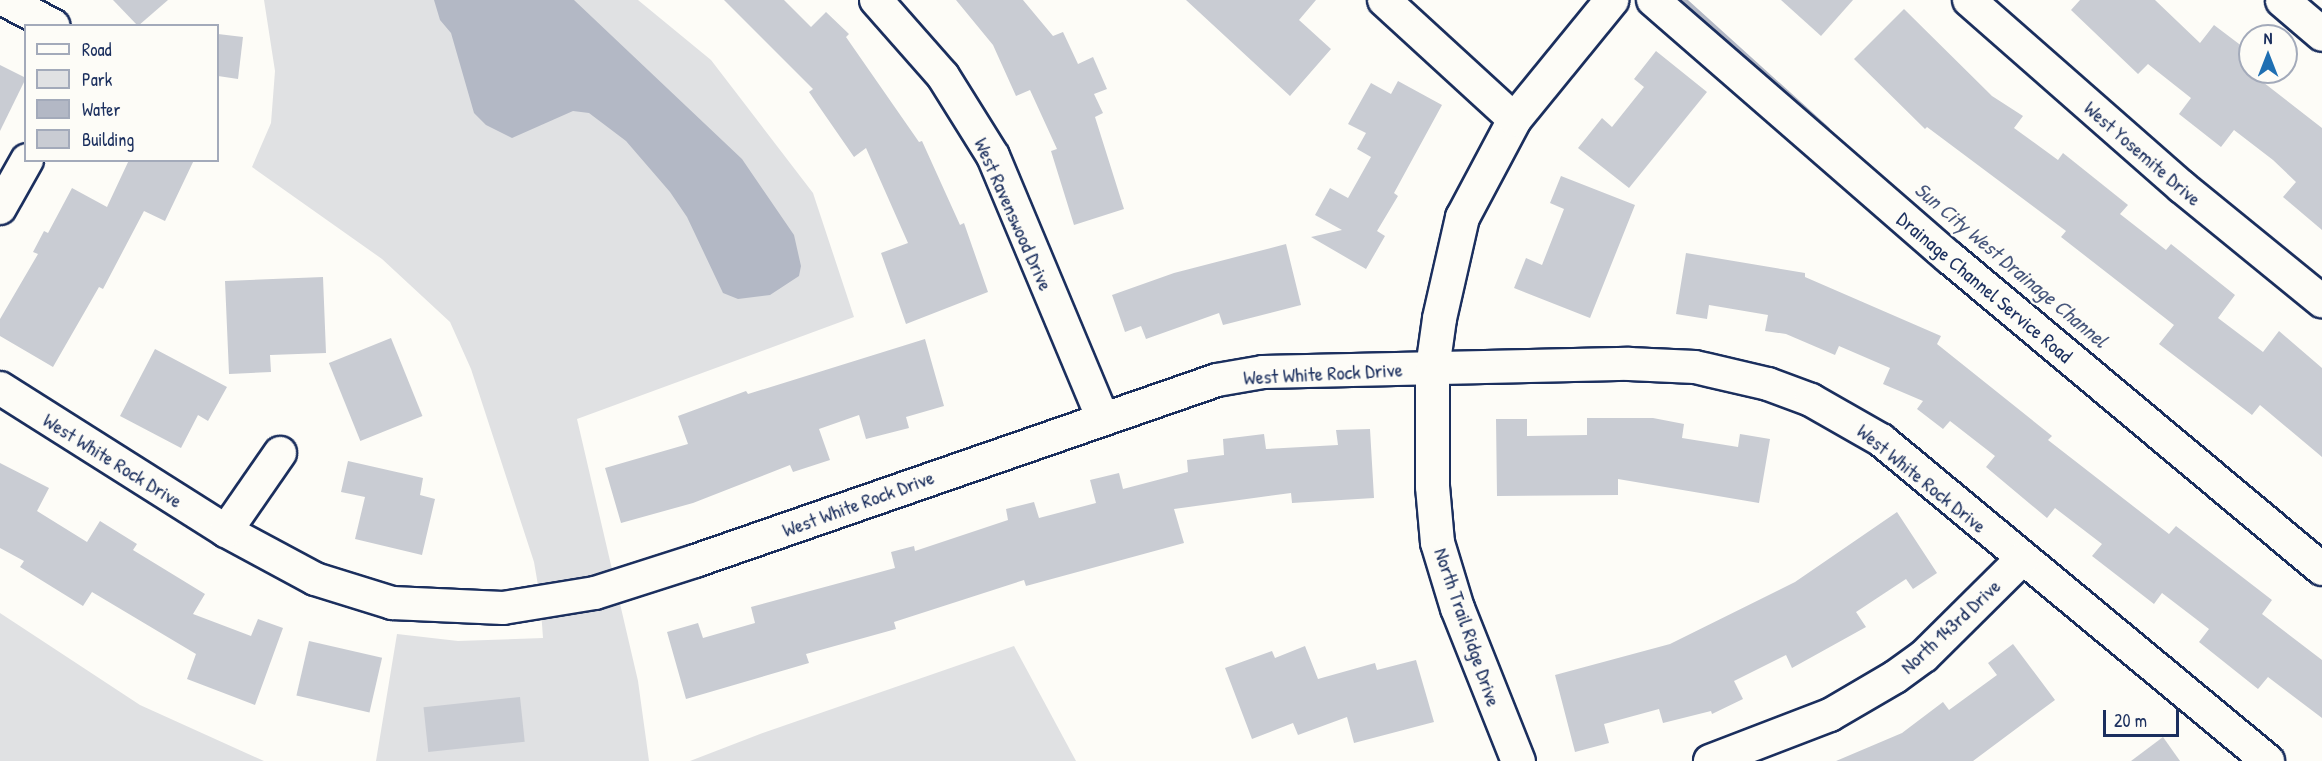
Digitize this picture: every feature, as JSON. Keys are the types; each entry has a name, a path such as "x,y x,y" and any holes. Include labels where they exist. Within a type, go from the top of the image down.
{"street":[{"path":"5,0 50,24"},
{"name":"West Ravenswood Drive","path":"876,0 943,76 993,156 1102,417"},
{"path":"1384,0 1514,119"},
{"name":"North Trail Ridge Drive","path":"1518,761 1460,617 1437,542 1432,486 1432,368 1439,318 1462,217 1514,119 1611,0"},
{"name":"Drainage Channel Service Road","path":"1653,0 1950,258 2322,569"},
{"name":"West Yosemite Drive","path":"1969,0 2182,187 2322,300"},
{"path":"2282,0 2322,34"},
{"path":"0,208 26,162"},
{"name":"West White Rock Drive","path":"0,388 226,531 289,567 345,590 392,603 503,608 595,593 695,561 1102,417 1217,380 1263,372 1432,368 1695,367 1768,384 1812,400 1881,440 2268,761"},
{"path":"226,531 280,453"},
{"name":"North 143rd Drive","path":"1710,761 1830,715 1895,677 1924,656 2022,559"}],"green space":[{"path":"264,0 638,0 711,60 813,193 854,317 577,419 638,681 649,761 376,761 397,634 458,641 543,638 540,597 534,562 471,369 450,322 382,259 252,167 271,123 275,71"},
{"path":"0,613 140,705 264,761 0,761"},
{"path":"1014,646 1076,761 690,761 760,734"}],"water":[{"path":"434,0 574,0 742,159 794,235 801,266 799,276 770,295 738,299 723,293 687,217 670,192 626,141 589,113 573,111 512,138 486,125 474,113 451,33 440,20"}],"building":[{"path":"113,0 168,0 140,24 136,24"},
{"path":"724,0 784,0 811,27 826,12 849,34 846,37 919,142 922,141 960,225 964,223 988,292 906,324 881,253 908,243 866,148 854,157 809,92 813,89"},
{"path":"956,0 1023,0 1053,36 1063,32 1078,64 1093,57 1107,89 1094,94 1103,113 1095,117 1124,209 1074,225 1051,151 1057,149 1030,90 1016,96 993,45"},
{"path":"1186,0 1316,0 1299,20 1331,49 1290,96"},
{"path":"1781,0 1853,0 1821,36"},
{"path":"2080,0 2155,0 2200,43 2214,25 2238,43 2238,84 2265,84 2322,128 2322,230 2283,197 2296,182 2273,160 2234,130 2221,147 2179,114 2191,98 2148,64 2138,74 2071,10"},
{"path":"1904,9 1992,96 2023,116 2014,128 2058,160 2063,153 2128,205 2120,214 2166,250 2171,244 2235,295 2218,318 2263,352 2279,331 2322,368 2322,457 2260,405 2252,415 2159,344 2174,325 2061,237 2066,231 1927,127 1925,129 1854,59"},
{"path":"219,34 243,37 238,79 219,76"},
{"path":"1656,51 1707,92 1629,188 1578,148 1602,118 1612,127 1644,87 1634,79"},
{"path":"0,65 24,77 24,82 0,131"},
{"path":"1398,81 1442,105 1394,193 1398,196 1377,231 1385,236 1366,269 1311,237 1342,230 1315,215 1330,188 1348,198 1371,157 1357,149 1366,133 1348,124 1371,83 1391,94"},
{"path":"128,162 193,162 165,221 144,211 103,289 99,287 53,367 0,336 0,319 38,254 33,252 44,231 48,233 72,188 107,207"},
{"path":"1561,176 1635,205 1590,318 1514,288 1526,258 1542,265 1564,209 1550,203"},
{"path":"1286,244 1301,305 1223,325 1219,313 1146,339 1141,326 1125,332 1112,295 1174,273"},
{"path":"1686,253 1805,273 1805,277 1941,336 1937,344 2052,436 2048,440 2169,534 2176,526 2272,600 2262,614 2322,660 2322,718 2268,677 2258,689 2199,642 2209,629 2162,593 2154,604 2092,556 2102,544 2055,508 2047,518 1986,467 1995,456 1950,421 1943,429 1917,409 1923,401 1883,384 1890,368 1839,346 1835,355 1786,334 1765,331 1768,315 1709,305 1707,319 1676,314"},
{"path":"323,277 326,353 270,355 271,372 229,374 225,281"},
{"path":"391,338 422,416 360,441 329,363"},
{"path":"925,339 944,406 906,417 909,428 866,439 859,415 819,429 830,460 793,472 790,465 693,503 621,523 605,468 688,444 678,416 746,391 748,394"},
{"path":"155,349 227,387 208,421 198,415 181,448 120,416"},
{"path":"1587,418 1653,418 1684,424 1682,438 1738,447 1740,434 1770,439 1759,503 1618,479 1618,495 1497,496 1496,419 1527,419 1527,436 1587,435"},
{"path":"1370,429 1374,498 1292,503 1291,493 1174,509 1184,543 1026,586 1024,580 894,622 896,629 806,654 809,663 686,699 667,632 698,623 703,638 755,623 751,607 895,568 891,552 914,546 915,551 1008,520 1006,509 1034,502 1039,518 1096,503 1090,480 1119,473 1123,489 1188,472 1187,460 1224,455 1223,439 1264,434 1266,449 1338,445 1336,430"},
{"path":"348,461 423,478 420,495 435,499 422,555 355,539 365,497 341,492"},
{"path":"0,463 49,488 37,511 87,542 100,521 137,544 133,550 205,594 193,614 251,636 258,619 283,628 255,705 187,679 196,654 92,592 83,606 20,567 24,561 0,548"},
{"path":"1897,512 1937,573 1913,589 1906,579 1856,612 1866,627 1792,668 1786,655 1734,681 1743,699 1712,714 1711,711 1663,723 1659,709 1604,724 1609,743 1575,752 1555,675 1670,644 1795,582"},
{"path":"309,641 382,658 369,712 296,696"},
{"path":"2013,644 2055,700 1973,761 1836,761 1902,733 1943,702 1949,710 1997,675 1988,663"},
{"path":"1305,646 1318,679 1375,663 1377,670 1416,660 1434,722 1354,743 1347,717 1298,735 1293,723 1252,739 1225,668 1272,651 1275,658"},
{"path":"520,697 525,742 428,752 424,707"},
{"path":"2163,737 2180,761 2131,761"}],"waterway":[{"name":"Sun City West Drainage Channel","path":"1682,0 1826,130"}]}
